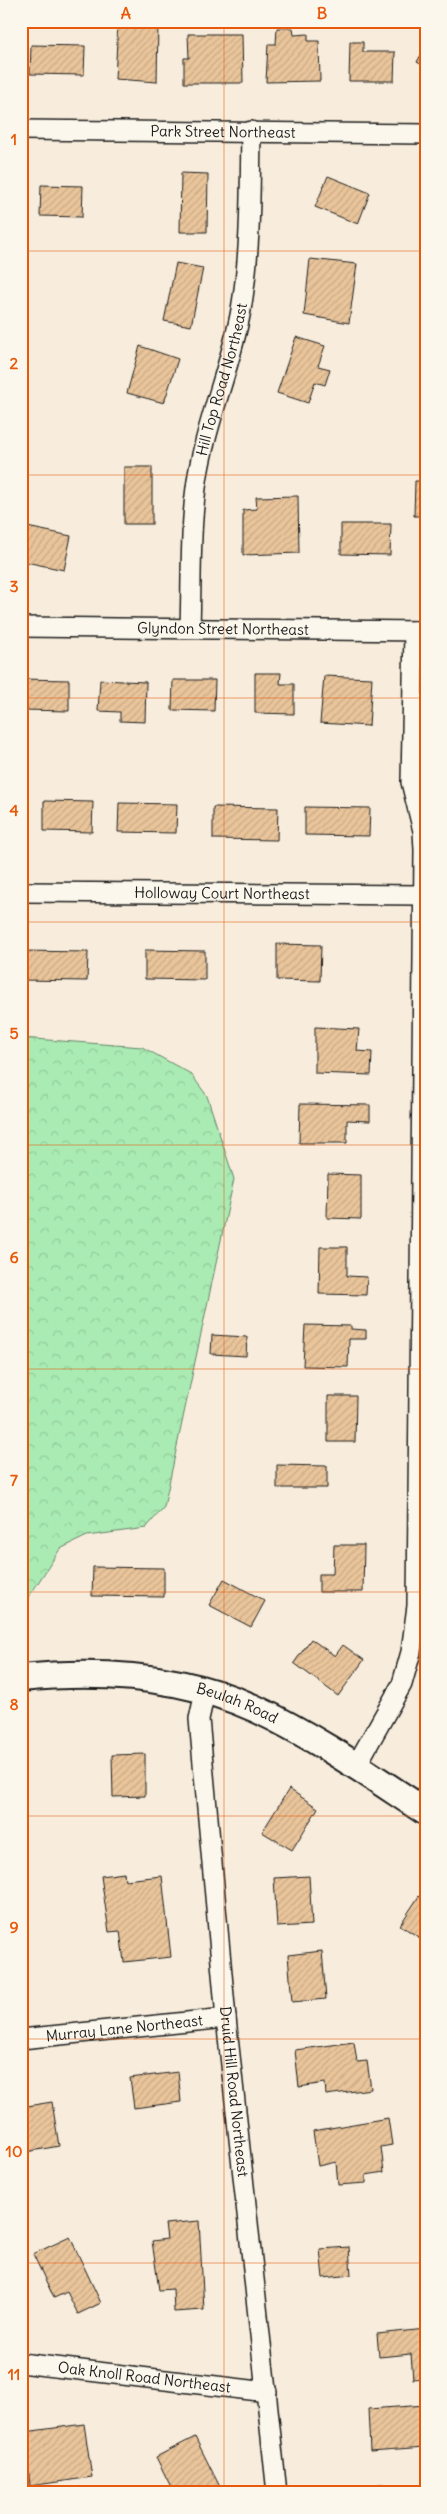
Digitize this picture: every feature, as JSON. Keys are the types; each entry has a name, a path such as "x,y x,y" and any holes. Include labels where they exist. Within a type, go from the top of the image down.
{"main road":[{"name":"Beulah Road","path":"21,1678 105,1674 164,1681 255,1708 293,1727 426,1812"}],"street":[{"name":"Park Street Northeast","path":"21,130 426,134"},
{"name":"Hill Top Road Northeast","path":"190,628 195,499 200,464 234,342 247,263 250,217 251,131"},
{"name":"Glyndon Street Northeast","path":"21,628 420,631"},
{"path":"356,1766 402,1684 411,1652 416,1606 423,831 411,782 420,631"},
{"name":"Holloway Court Northeast","path":"21,892 422,895"},
{"name":"Druid Hill Road Northeast","path":"205,1692 199,1719 226,2018 277,2493"},
{"name":"Murray Lane Northeast","path":"21,2039 226,2018"},
{"name":"Oak Knoll Road Northeast","path":"21,2363 267,2392"}],"green space":[{"path":"21,1038 142,1047 191,1074 207,1096 234,1179 164,1507 146,1528 87,1536 60,1549 21,1609"}],"building":[{"path":"118,21 158,23 157,82 115,79"},
{"path":"277,28 293,28 294,35 308,34 308,41 319,41 320,81 266,82 268,44 276,44"},
{"path":"188,34 242,34 243,83 184,83 184,58 189,58"},
{"path":"350,42 363,42 363,52 395,52 394,81 349,81"},
{"path":"31,45 85,46 84,75 30,74"},
{"path":"426,46 426,67 417,62"},
{"path":"181,173 208,174 207,232 180,232"},
{"path":"328,176 370,193 358,224 315,207"},
{"path":"41,185 83,186 82,217 40,216"},
{"path":"310,259 357,264 349,323 304,315"},
{"path":"176,263 203,268 191,326 164,321"},
{"path":"296,337 325,346 318,366 330,369 325,385 315,382 308,403 277,393"},
{"path":"140,346 178,359 164,403 127,393"},
{"path":"124,467 152,467 152,524 124,524"},
{"path":"415,481 426,481 426,516 414,516"},
{"path":"298,496 299,553 243,555 243,510 257,509 256,497"},
{"path":"341,524 391,524 390,555 341,554"},
{"path":"22,526 71,536 64,570 21,561"},
{"path":"255,673 281,673 280,684 294,684 294,714 255,713"},
{"path":"324,676 372,678 369,726 320,723"},
{"path":"21,679 69,680 69,711 21,710"},
{"path":"100,680 146,682 145,722 120,721 120,712 98,711"},
{"path":"173,680 215,680 214,711 172,710"},
{"path":"44,801 93,802 92,832 44,831"},
{"path":"119,803 177,804 176,833 118,832"},
{"path":"213,807 278,808 277,840 213,839"},
{"path":"305,807 370,808 369,836 305,835"},
{"path":"277,944 321,945 320,981 277,980"},
{"path":"145,950 205,951 205,980 145,979"},
{"path":"21,951 88,952 87,981 21,980"},
{"path":"315,1027 359,1029 357,1051 372,1052 371,1075 315,1073"},
{"path":"300,1104 370,1105 370,1121 347,1120 347,1143 299,1143"},
{"path":"328,1174 361,1175 361,1219 327,1218"},
{"path":"320,1247 347,1247 347,1276 367,1277 366,1295 319,1294"},
{"path":"305,1325 351,1326 351,1329 366,1330 366,1339 349,1339 348,1367 303,1366"},
{"path":"212,1335 247,1337 246,1356 211,1354"},
{"path":"328,1396 356,1396 355,1442 328,1442"},
{"path":"277,1465 327,1466 327,1488 277,1488"},
{"path":"334,1545 364,1545 363,1592 319,1592 319,1574 333,1574"},
{"path":"93,1567 164,1568 164,1597 92,1596"},
{"path":"224,1579 265,1601 251,1627 209,1605"},
{"path":"311,1639 335,1656 343,1645 364,1660 338,1696 294,1663"},
{"path":"145,1754 145,1796 113,1797 112,1755"},
{"path":"289,1789 318,1808 292,1850 262,1832"},
{"path":"124,1873 125,1880 162,1876 171,1957 124,1962 120,1931 109,1932 101,1876"},
{"path":"309,1876 312,1925 277,1927 274,1878"},
{"path":"419,1896 426,1901 426,1942 400,1925"},
{"path":"322,1951 326,1999 292,2002 288,1955"},
{"path":"354,2042 357,2062 367,2061 371,2089 326,2095 325,2083 299,2087 295,2050"},
{"path":"178,2072 181,2102 134,2108 130,2078"},
{"path":"52,2102 59,2146 21,2153 21,2107"},
{"path":"388,2118 392,2145 381,2147 384,2172 366,2175 366,2183 338,2185 336,2162 318,2166 313,2131"},
{"path":"199,2221 204,2310 174,2312 173,2289 159,2290 152,2241 167,2239 165,2224"},
{"path":"70,2237 101,2303 78,2314 67,2292 54,2298 33,2254"},
{"path":"349,2247 351,2275 323,2278 320,2249"},
{"path":"426,2329 426,2378 413,2379 411,2354 379,2357 377,2334"},
{"path":"426,2405 426,2447 370,2451 368,2409"},
{"path":"84,2424 92,2477 30,2486 25,2432"},
{"path":"195,2437 221,2489 214,2493 174,2493 156,2457"},
{"path":"379,2484 426,2487 426,2493 378,2493"}]}
